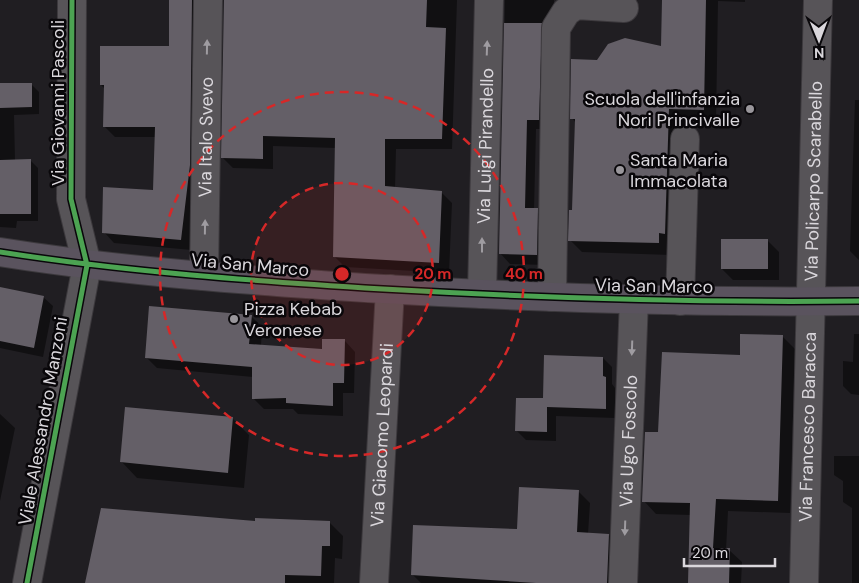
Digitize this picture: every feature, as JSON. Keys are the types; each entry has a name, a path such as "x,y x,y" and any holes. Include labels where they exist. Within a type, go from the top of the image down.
{"main road":[{"name":"Via San Marco","path":"0,252 87,264 204,276 390,289 680,301 859,301"}],"street":[{"name":"Via Giovanni Pascoli","path":"72,0 71,199 87,264"},
{"name":"Via Italo Svevo","path":"204,276 208,0"},
{"name":"Via Luigi Pirandello","path":"482,294 489,0"},
{"name":"Via Policarpo Scarabello","path":"810,302 818,0"},
{"path":"552,297 556,28 566,12 576,6 624,8"},
{"name":"Via San Marco","path":"680,301 685,139"},
{"name":"Viale Alessandro Manzoni","path":"28,583 87,264"},
{"name":"Via Giacomo Leopardi","path":"374,583 390,289"},
{"name":"Via Ugo Foscolo","path":"623,583 634,299"},
{"name":"Via Francesco Baracca","path":"804,583 810,302"}],"building":[{"path":"169,0 192,0 190,165 181,240 102,233 103,187 153,190 155,127 103,127 104,85 100,85 100,46 169,46"},
{"path":"224,0 427,0 426,27 446,28 442,139 385,139 385,186 442,191 439,263 333,257 335,138 263,136 263,159 221,158"},
{"name":"Santa Maria Immacolata","path":"662,0 706,0 704,110 669,109 665,234 659,233 659,243 568,241 569,210 572,210 575,119 570,119 571,59 597,60 608,44 625,38 661,46"},
{"path":"504,23 542,23 539,120 527,120 525,208 538,208 537,255 499,254"},
{"path":"0,83 32,83 32,107 0,108"},
{"path":"31,159 31,214 0,214 0,160"},
{"path":"721,239 768,239 768,269 721,269"},
{"path":"0,287 44,296 34,348 0,341"},
{"path":"149,306 252,315 249,344 322,349 322,339 345,339 344,383 333,383 333,406 286,403 286,398 252,399 252,367 145,358"},
{"path":"740,334 783,335 778,501 716,499 713,548 730,548 729,583 688,583 690,503 642,502 645,432 658,432 662,352 740,355"},
{"path":"544,355 603,357 603,376 606,377 606,409 547,407 547,432 515,431 516,398 543,398"},
{"path":"125,407 233,417 228,473 120,462"},
{"path":"519,487 579,490 577,532 609,534 607,583 536,583 411,575 413,525 517,529"},
{"path":"101,508 255,521 255,518 330,521 330,546 322,546 321,576 285,575 285,583 85,583"}],"cycle path":[{"path":"27,583 87,265 71,199 72,0"},
{"path":"0,252 143,270 383,289 621,299 859,301"}],"place":[{"name":"Scuola dell'infanzia Nori Princivalle","path":"750,109"},
{"name":"Santa Maria Immacolata","path":"620,170"},
{"name":"Pizza Kebab Veronese","path":"234,319"}]}
